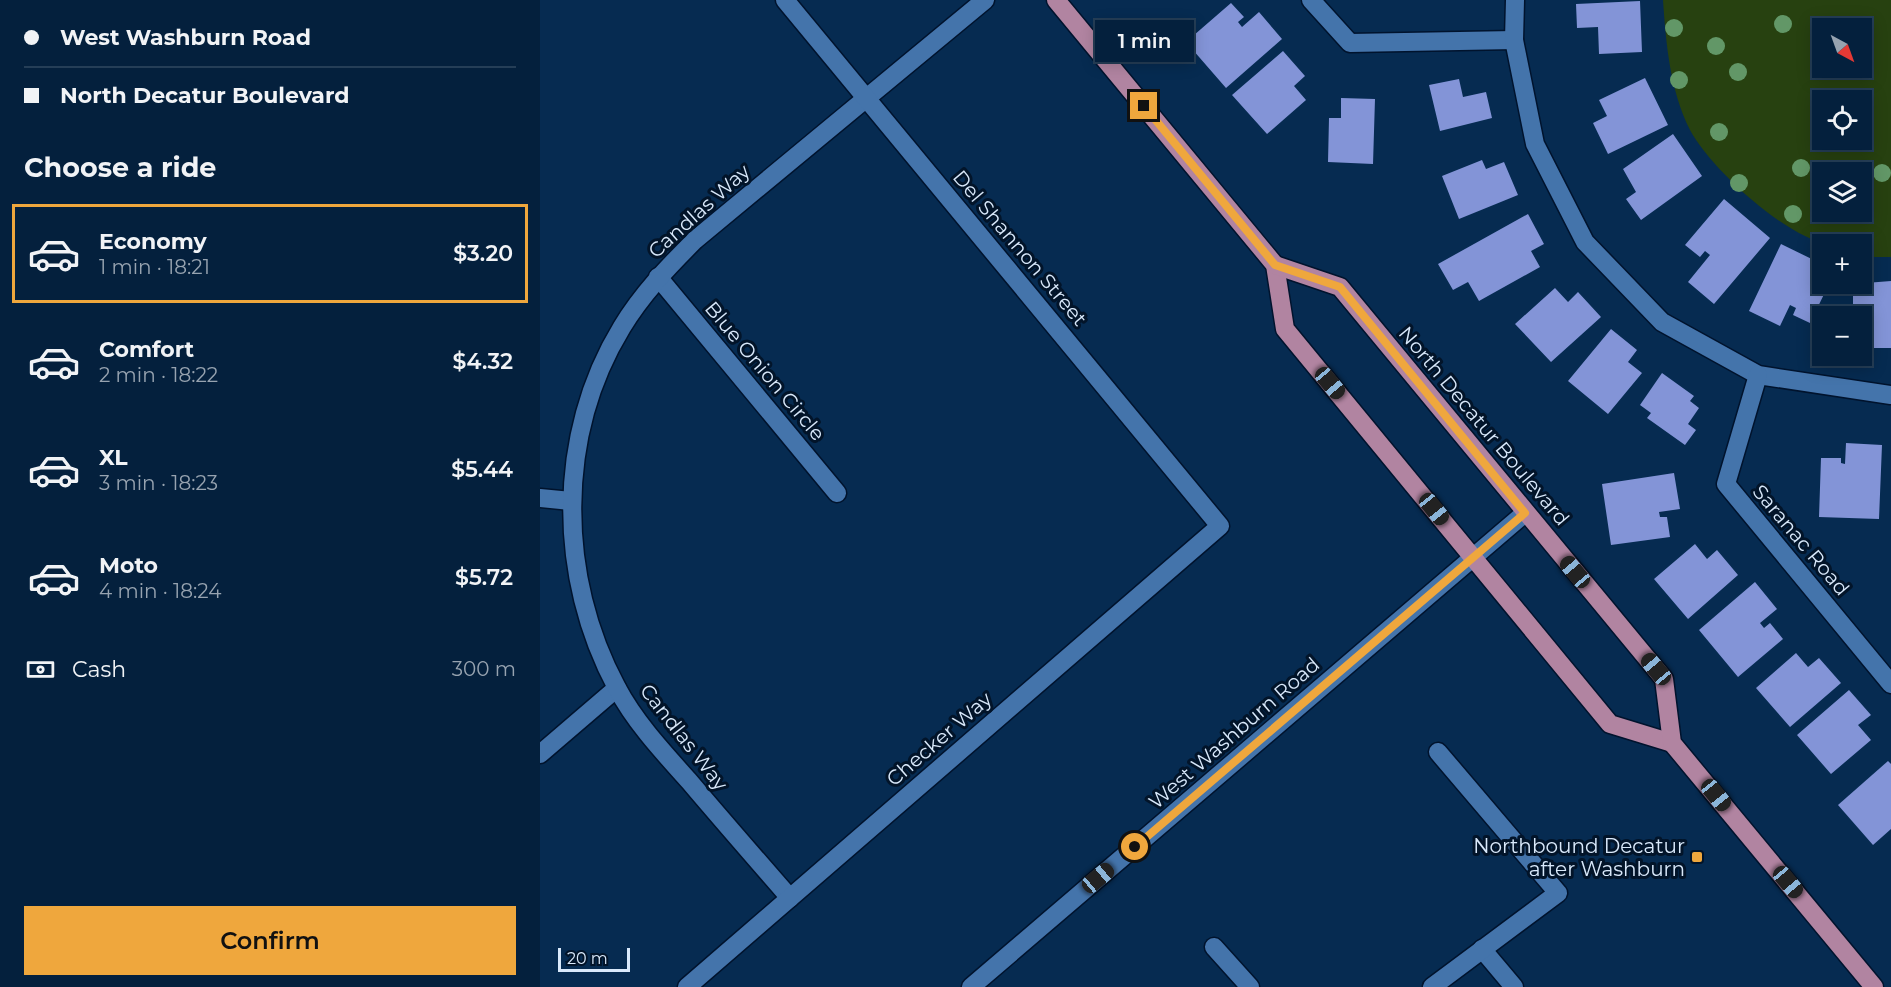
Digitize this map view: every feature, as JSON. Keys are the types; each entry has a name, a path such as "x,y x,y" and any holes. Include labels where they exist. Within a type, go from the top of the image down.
{"main road":[{"path":"1056,0 1275,265 1285,329 1610,724 1672,743 1874,987"},
{"name":"North Decatur Boulevard","path":"1275,265 1340,287 1664,679 1672,743"}],"street":[{"name":"Del Shannon Street","path":"785,0 1220,526"},
{"name":"Candlas Way","path":"790,898 652,739 617,688 581,598 571,501 578,440 595,381 622,327 658,277 695,240 985,0"},
{"path":"1311,0 1350,43 1514,40"},
{"path":"1515,0 1514,40 1535,144 1585,242 1662,322 1758,375 1891,395"},
{"name":"Blue Onion Circle","path":"658,277 837,494"},
{"name":"Saranac Road","path":"1758,375 1726,484 1891,684"},
{"path":"540,498 571,501"},
{"name":"West Washburn Road","path":"971,987 1525,513"},
{"name":"Checker Way","path":"687,987 1220,526"},
{"path":"540,754 617,688"},
{"path":"1432,987 1558,893 1438,752"},
{"path":"1214,947 1250,987"},
{"path":"1482,949 1514,987"}],"green space":[{"path":"1663,0 1891,0 1891,257 1872,257 1872,234 1812,234 1812,239 1771,215 1731,181 1700,146 1690,130 1673,83"}],"building":[{"path":"1640,1 1642,52 1599,54 1598,27 1577,28 1576,4"},
{"path":"1231,3 1244,17 1238,22 1242,27 1259,12 1282,39 1226,88 1186,42"},
{"path":"1283,51 1305,76 1294,86 1306,100 1267,134 1232,95"},
{"path":"1645,78 1668,125 1608,154 1593,123 1607,116 1599,100"},
{"path":"1459,79 1463,97 1486,92 1492,118 1440,131 1429,85"},
{"path":"1341,98 1375,99 1373,164 1328,162 1329,118 1341,118"},
{"path":"1673,134 1702,176 1641,220 1626,199 1636,192 1623,169"},
{"path":"1482,160 1486,169 1504,162 1518,195 1459,219 1442,176"},
{"path":"1724,199 1770,238 1714,304 1688,282 1710,255 1705,251 1700,257 1685,245"},
{"path":"1528,214 1544,244 1531,251 1540,267 1479,301 1468,282 1453,290 1438,264"},
{"path":"1781,244 1812,259 1812,294 1824,294 1818,306 1812,306 1810,323 1793,315 1796,308 1790,305 1780,326 1749,311"},
{"path":"1891,281 1891,348 1872,348 1872,306 1853,306 1853,294 1872,294 1872,282"},
{"path":"1555,288 1568,302 1578,292 1601,317 1551,362 1515,324"},
{"path":"1611,329 1637,350 1628,362 1642,373 1608,414 1568,381"},
{"path":"1662,373 1694,396 1690,401 1699,408 1688,424 1696,430 1685,445 1647,418 1651,413 1640,405"},
{"path":"1846,443 1882,445 1879,519 1819,517 1821,458 1841,458 1841,463 1845,464"},
{"path":"1674,473 1680,509 1659,512 1660,517 1667,517 1670,537 1611,545 1602,484"},
{"path":"1695,544 1707,559 1717,550 1738,575 1688,619 1654,579"},
{"path":"1755,582 1777,609 1760,623 1764,628 1770,623 1783,639 1738,677 1699,630"},
{"path":"1796,653 1808,667 1819,658 1841,683 1790,727 1756,688"},
{"path":"1849,690 1871,715 1858,725 1871,740 1831,774 1797,735"},
{"path":"1888,761 1891,764 1891,829 1873,845 1838,805"}],"place":[{"name":"Northbound Decatur after Washburn","path":"1697,857"}],"route":[{"path":"1135,847 1525,513 1340,287 1275,265 1144,106"}]}
